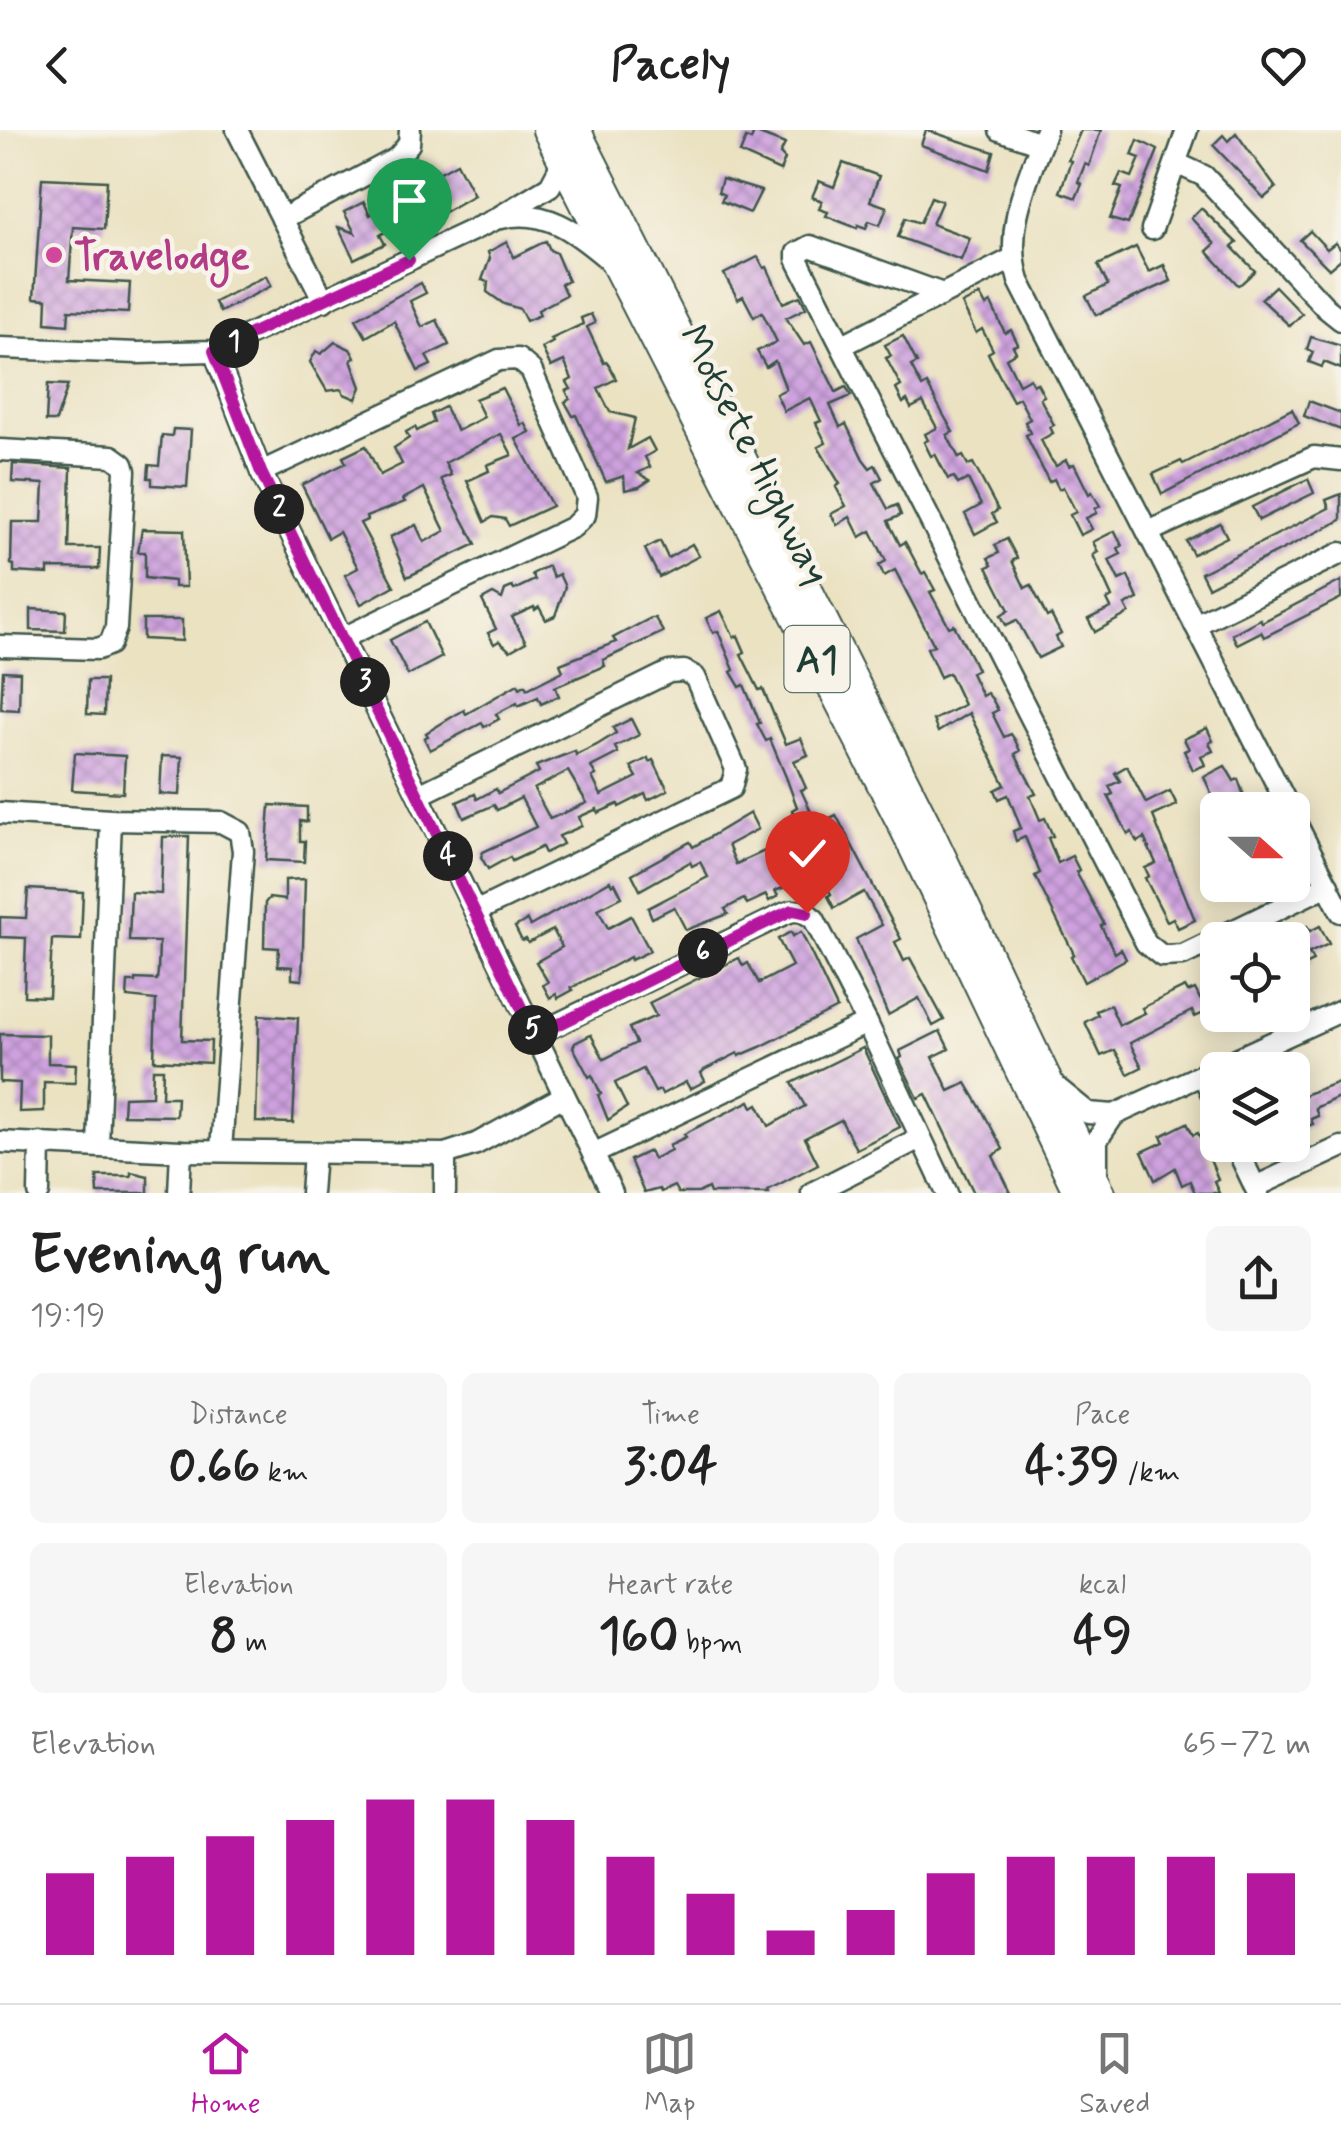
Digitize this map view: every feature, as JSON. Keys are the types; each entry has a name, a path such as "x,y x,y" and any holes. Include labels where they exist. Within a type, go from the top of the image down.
{"highway":[{"name":"Motsete Highway","path":"561,137 614,264 1092,1191"},
{"name":"Motsete Highway","path":"561,137 926,824 1048,1078 1092,1191"}],"street":[{"path":"237,130 324,301"},
{"path":"282,219 397,158 409,144 410,130"},
{"path":"1000,130 1044,137 1016,213 1012,259 1019,280 1281,792"},
{"path":"1152,229 1187,130"},
{"path":"0,348 138,353 214,351 494,220 550,186 559,169 561,137"},
{"path":"1176,163 1204,176 1341,320"},
{"path":"494,220 516,214 553,221 572,229 614,264"},
{"path":"940,294 810,246 801,248 797,259 1152,951 1172,958 1183,956 1328,885"},
{"path":"843,345 1012,259"},
{"path":"214,351 261,472 612,1193"},
{"path":"261,472 500,360 518,358 531,370 587,498 586,515 573,527 343,638"},
{"path":"0,450 112,456 123,464 125,472 116,628 110,644 98,649 0,646"},
{"path":"1148,532 1314,457 1341,460"},
{"path":"1196,626 1341,553"},
{"path":"419,795 669,672 684,670 695,677 736,769 731,788 475,912"},
{"path":"0,813 222,822 240,832 243,841 222,1150"},
{"path":"98,1145 111,820"},
{"path":"1310,849 1341,912"},
{"path":"535,1036 793,910 807,913 814,918 867,1023 947,1193"},
{"path":"1253,1052 1341,1011"},
{"path":"593,1154 867,1023"},
{"path":"1048,1078 1088,1113 1114,1115 1200,1076"},
{"path":"0,1142 181,1150 446,1154 476,1144 564,1096"},
{"path":"1092,1191 1097,1140 1114,1115"},
{"path":"812,1193 920,1138"},
{"path":"39,1193 40,1143"},
{"path":"1243,1162 1256,1190 1341,1147"},
{"path":"179,1193 181,1150"},
{"path":"312,1193 314,1153"},
{"path":"444,1193 446,1154"}],"building":[{"path":"926,130 994,152 989,170 921,145"},
{"path":"1081,130 1101,130 1089,166 1085,164 1078,182 1082,184 1076,198 1060,192"},
{"path":"754,132 785,144 780,154 785,159 780,171 740,153 746,138 751,140"},
{"path":"1236,133 1276,188 1264,198 1213,145 1223,135 1228,141"},
{"path":"1138,140 1158,150 1128,224 1110,219 1122,188 1115,186 1121,173 1132,177 1140,158 1132,155"},
{"path":"457,163 474,195 439,215 415,172 427,165 433,176"},
{"path":"843,163 879,176 870,201 887,207 880,225 869,221 866,228 857,228 826,216 828,212 819,209 822,201 812,197 819,181 834,187"},
{"name":"Travelodge","path":"42,178 107,181 104,229 73,227 69,280 130,283 128,313 69,310 68,325 46,323 47,299 34,298"},
{"path":"722,179 761,191 750,213 721,201 724,195 718,192"},
{"path":"931,197 942,201 932,224 970,238 961,260 898,237 905,218 920,223"},
{"path":"364,202 370,215 392,203 403,222 380,235 385,244 354,259 338,227 355,233 344,212"},
{"path":"1201,208 1237,243 1232,247 1255,271 1242,283 1238,285 1207,251 1215,244 1191,218"},
{"path":"1310,231 1327,249 1335,243 1341,250 1341,259 1329,269 1300,240"},
{"path":"546,241 568,281 561,284 566,295 526,321 520,309 487,292 488,282 482,280 490,258 488,252 507,242 514,257"},
{"path":"1136,247 1149,272 1164,265 1171,281 1096,315 1086,296 1108,285 1098,265"},
{"path":"758,257 767,267 783,303 800,296 806,308 786,318 804,345 811,342 836,392 846,387 851,396 830,405 840,427 846,424 863,459 870,468 875,465 882,478 874,483 888,509 897,505 901,515 888,521 900,545 905,542 935,590 930,592 949,627 954,625 977,670 971,673 982,696 987,693 998,710 992,713 1004,737 1011,734 1015,740 1020,751 1015,754 1036,794 1030,796 1040,820 1045,818 1053,836 1048,838 1058,863 1072,856 1115,953 1121,949 1126,959 1084,982 1035,876 1040,873 1025,837 1016,841 1013,831 1021,828 1008,795 999,799 995,790 1005,785 969,713 938,732 933,720 964,705 949,673 940,677 927,648 934,645 895,570 884,576 879,565 886,561 871,531 860,537 850,517 837,525 831,514 846,506 836,487 840,484 818,447 826,443 810,398 784,411 776,394 786,389 775,361 766,367 757,351 777,342 762,312 754,317 724,274"},
{"path":"266,276 271,286 220,312 215,302"},
{"path":"421,283 426,293 410,301 422,327 437,320 449,345 426,356 431,365 418,371 394,321 366,337 356,319"},
{"path":"1275,286 1302,314 1290,326 1261,299"},
{"path":"980,295 986,306 991,303 1005,333 1011,330 1018,344 1013,346 1016,352 1006,358 1019,384 1030,378 1044,396 1040,398 1054,425 1050,427 1053,433 1041,440 1050,458 1056,466 1066,460 1069,466 1074,464 1089,494 1092,492 1100,506 1095,509 1097,513 1086,518 1092,529 1080,535 1070,515 1076,512 1063,487 1059,489 1054,479 1049,482 1026,435 1030,433 1025,422 1030,419 1019,398 1013,401 988,353 993,350 982,329 976,333 962,304"},
{"path":"591,314 595,323 587,327 616,379 598,388 610,412 635,418 628,449 648,438 655,451 645,457 650,467 638,473 650,480 639,487 625,490 624,476 606,482 576,415 565,402 570,399 566,391 571,389 567,382 572,379 564,361 551,367 542,348 553,342 551,339 583,324 581,318"},
{"path":"903,336 917,363 911,366 922,387 927,384 953,432 947,435 959,458 963,456 968,465 973,463 998,510 992,514 997,522 975,534 965,514 981,505 968,479 958,484 954,477 948,479 924,442 928,440 925,434 937,428 923,402 911,408 907,400 903,403 896,389 901,386 886,358 891,356 885,345"},
{"path":"1311,337 1341,346 1341,369 1324,362 1322,367 1309,362 1313,352 1307,349"},
{"path":"335,342 350,349 355,358 351,360 361,387 356,399 341,389 327,391 310,362 316,351 321,354"},
{"path":"48,384 68,385 56,421 46,421"},
{"path":"502,388 521,425 525,423 530,432 516,439 552,506 509,526 505,519 493,517 485,522 467,481 489,471 487,465 512,455 501,434 445,463 451,475 441,479 476,544 407,577 390,537 416,525 424,542 445,531 424,488 403,499 405,502 360,523 394,586 361,604 345,575 358,568 339,532 328,538 302,485 346,463 343,457 366,446 380,475 402,464 394,448 409,438 406,432 434,422 431,414 445,407 457,431 484,417 475,399"},
{"path":"1309,401 1341,413 1341,430 1304,416"},
{"path":"1292,409 1299,423 1162,494 1153,474 1181,461 1183,464"},
{"path":"173,429 191,430 187,487 152,485 149,465 159,466 162,435 172,436"},
{"path":"13,464 71,468 69,548 100,548 99,569 48,568 48,574 14,572 12,522 42,522 44,484 12,482"},
{"path":"1308,479 1314,493 1259,520 1252,507"},
{"path":"1341,494 1341,520 1208,587 1201,573 1329,508 1326,500"},
{"path":"1220,523 1227,537 1193,554 1186,541"},
{"path":"142,529 184,530 186,587 174,587 174,581 145,578 145,552 138,552"},
{"path":"1115,531 1121,554 1109,560 1119,580 1128,576 1138,599 1125,605 1129,613 1095,632 1088,619 1111,608 1107,600 1112,597 1093,555 1098,552 1093,542"},
{"path":"1007,539 1025,588 1031,585 1047,617 1051,615 1061,634 1056,637 1061,647 1038,658 1017,620 1006,625 1001,615 1009,610 987,567 992,565 988,558 999,553 995,545"},
{"path":"660,541 668,558 692,544 699,556 659,577 645,549"},
{"path":"548,566 553,577 559,574 565,587 555,616 546,620 539,607 534,607 512,617 526,642 510,651 499,641 494,644 488,633 496,629 482,600 493,594 502,599 505,590 535,580 532,574"},
{"path":"1341,581 1341,598 1264,637 1261,632 1237,644 1232,634"},
{"path":"31,609 66,611 65,631 31,630"},
{"path":"721,611 734,637 738,636 745,652 741,654 759,690 763,689 786,744 801,738 808,755 794,761 806,788 801,790 817,825 836,815 901,939 895,942 904,961 910,958 944,1020 933,1026 919,998 888,1015 856,939 882,925 864,892 834,908 828,896 831,894 808,853 800,857 791,837 802,832 792,810 797,807 786,777 770,739 766,741 757,724 760,723 744,685 740,687 731,672 734,670 718,631 713,633 706,618"},
{"path":"655,618 663,632 603,660 605,666 555,687 559,696 541,704 538,697 518,706 517,703 496,714 499,719 484,727 482,723 430,750 424,738 426,733 452,717 464,710 466,714 518,684 527,689 563,671 560,664 616,642 613,638"},
{"path":"143,620 182,620 182,641 143,639"},
{"path":"425,622 442,657 408,675 390,640"},
{"path":"3,671 20,672 19,710 1,709"},
{"path":"88,680 105,680 104,715 87,714"},
{"path":"631,719 639,735 615,747 618,753 591,767 601,795 637,777 631,767 648,758 649,762 653,760 668,790 648,800 645,794 619,807 618,804 598,813 597,809 579,817 582,826 559,836 563,844 545,853 542,847 512,861 510,857 488,869 481,857 483,852 536,827 521,798 497,810 494,805 464,818 457,802 475,794 477,799 496,789 498,793 539,772 536,766 597,745 616,733 613,728","holes":["568,771 587,803 550,819 534,789"]},
{"path":"1207,728 1213,751 1201,756 1205,765 1193,770 1184,751 1189,749 1184,739"},
{"path":"75,753 125,756 123,793 72,790"},
{"path":"162,756 182,757 180,795 160,794"},
{"path":"1127,766 1146,803 1170,791 1177,805 1153,816 1195,920 1178,928 1173,918 1167,921 1145,878 1149,876 1145,868 1156,863 1144,838 1137,842 1132,832 1128,834 1108,796 1113,794 1109,786 1120,781 1115,773"},
{"path":"1225,766 1234,781 1238,779 1243,792 1211,792 1204,777"},
{"path":"270,805 307,807 307,822 300,821 300,841 305,841 304,862 266,860"},
{"path":"750,813 758,829 728,845 736,864 767,850 774,865 780,862 785,887 775,891 778,896 769,901 766,895 747,904 744,899 725,909 728,914 686,930 674,907 652,918 648,908 708,877 700,862 692,866 690,862 640,890 632,874 690,842 693,847"},
{"path":"189,836 182,1040 211,1041 210,1063 154,1060 156,1000 127,997 128,982 157,980 158,971 159,942 129,941 131,892 161,894 163,837"},
{"path":"305,879 302,980 292,979 292,967 278,966 279,948 264,947 265,903 269,898 285,900 285,880"},
{"path":"610,881 622,897 598,909 608,928 631,916 650,951 631,960 630,957 558,998 556,994 550,998 543,985 548,982 536,962 562,947 553,930 528,943 526,939 522,941 515,927 527,920 530,926"},
{"path":"28,889 83,892 81,940 52,939 49,997 24,996 26,938 0,937 0,917 26,918"},
{"path":"1320,926 1329,944 1310,953 1310,931"},
{"path":"791,932 793,936 801,932 837,1008 704,1070 701,1073 705,1081 690,1089 686,1082 662,1094 660,1090 655,1092 643,1069 615,1083 627,1107 608,1120 598,1095 601,1094 573,1047 575,1043 591,1035 604,1059 636,1043 629,1028 656,1016 649,1003 739,958 743,966 748,963 759,983 792,966 778,939"},
{"path":"1185,987 1188,992 1195,989 1200,999 1200,1015 1195,1017 1192,1011 1130,1043 1142,1067 1128,1074 1115,1050 1101,1056 1085,1022 1110,1005 1119,1025 1145,1013 1142,1008"},
{"path":"259,1015 298,1018 293,1123 256,1122"},
{"path":"940,1031 949,1049 933,1057 949,1091 966,1083 982,1110 1003,1149 993,1156 1011,1193 974,1193 926,1094 918,1098 899,1059 900,1051"},
{"path":"0,1034 48,1035 48,1063 76,1064 75,1083 44,1082 44,1111 19,1112 20,1083 0,1082"},
{"path":"863,1048 900,1127 856,1149 841,1120 805,1138 818,1164 768,1190 769,1193 710,1193 708,1188 698,1193 678,1193 674,1186 644,1193 630,1160 649,1151 653,1159 671,1150 669,1145 686,1137 684,1134 750,1101 753,1107 758,1104 769,1126 805,1106 792,1083"},
{"path":"153,1069 163,1069 162,1097 177,1097 176,1116 123,1115 124,1097 152,1096"},
{"path":"1341,1081 1341,1096 1315,1108 1318,1116 1311,1119 1310,1125 1310,1093"},
{"path":"1187,1123 1193,1135 1198,1133 1200,1162 1211,1162 1219,1193 1195,1193 1190,1181 1182,1185 1175,1168 1155,1180 1142,1152 1164,1142 1161,1136"},
{"path":"131,1172 148,1176 148,1193 98,1193 97,1176 131,1176"}],"place":[{"name":"Travelodge","path":"54,255"}],"route":[{"path":"409,260 214,351 261,472 535,1036 786,913 807,913"}]}
